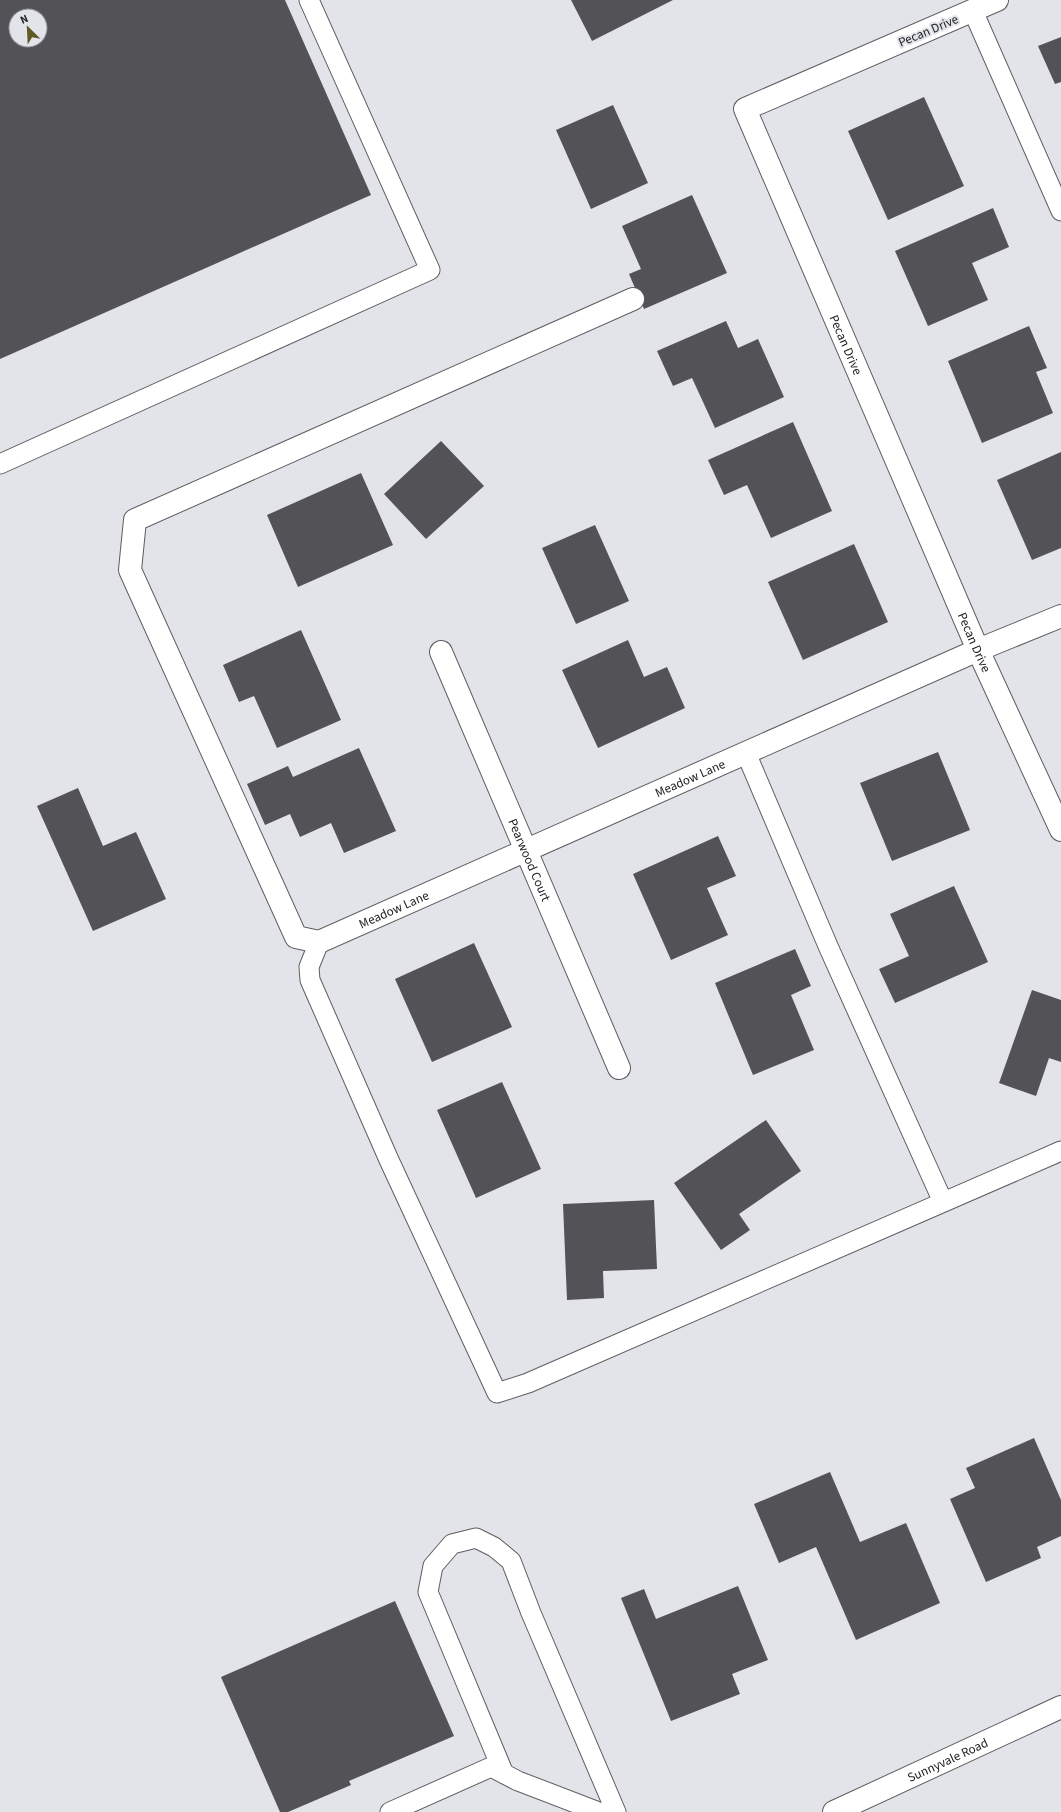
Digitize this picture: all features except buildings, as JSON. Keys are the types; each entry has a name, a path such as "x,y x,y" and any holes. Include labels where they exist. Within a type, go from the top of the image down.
{"street":[{"name":"Pecan Drive","path":"997,0 745,109 978,650 1061,830"},
{"path":"318,942 296,936 130,570 135,520 633,299"},
{"name":"Meadow Lane","path":"318,942 978,650 1061,616"},
{"name":"Pearwood Court","path":"441,652 619,1068"},
{"name":"Sunnyvale Road","path":"834,1812 1061,1707"}],"lane":[{"path":"0,464 430,270 309,0"},
{"path":"973,10 1061,211"},
{"path":"746,753 828,946 942,1202"},
{"path":"318,942 309,967 310,980 393,1167 497,1393 528,1383 1061,1151"},
{"path":"497,1770 428,1592 434,1566 452,1544 476,1538 494,1547 511,1561 530,1613 616,1812"},
{"path":"390,1812 497,1770 599,1812"}]}
